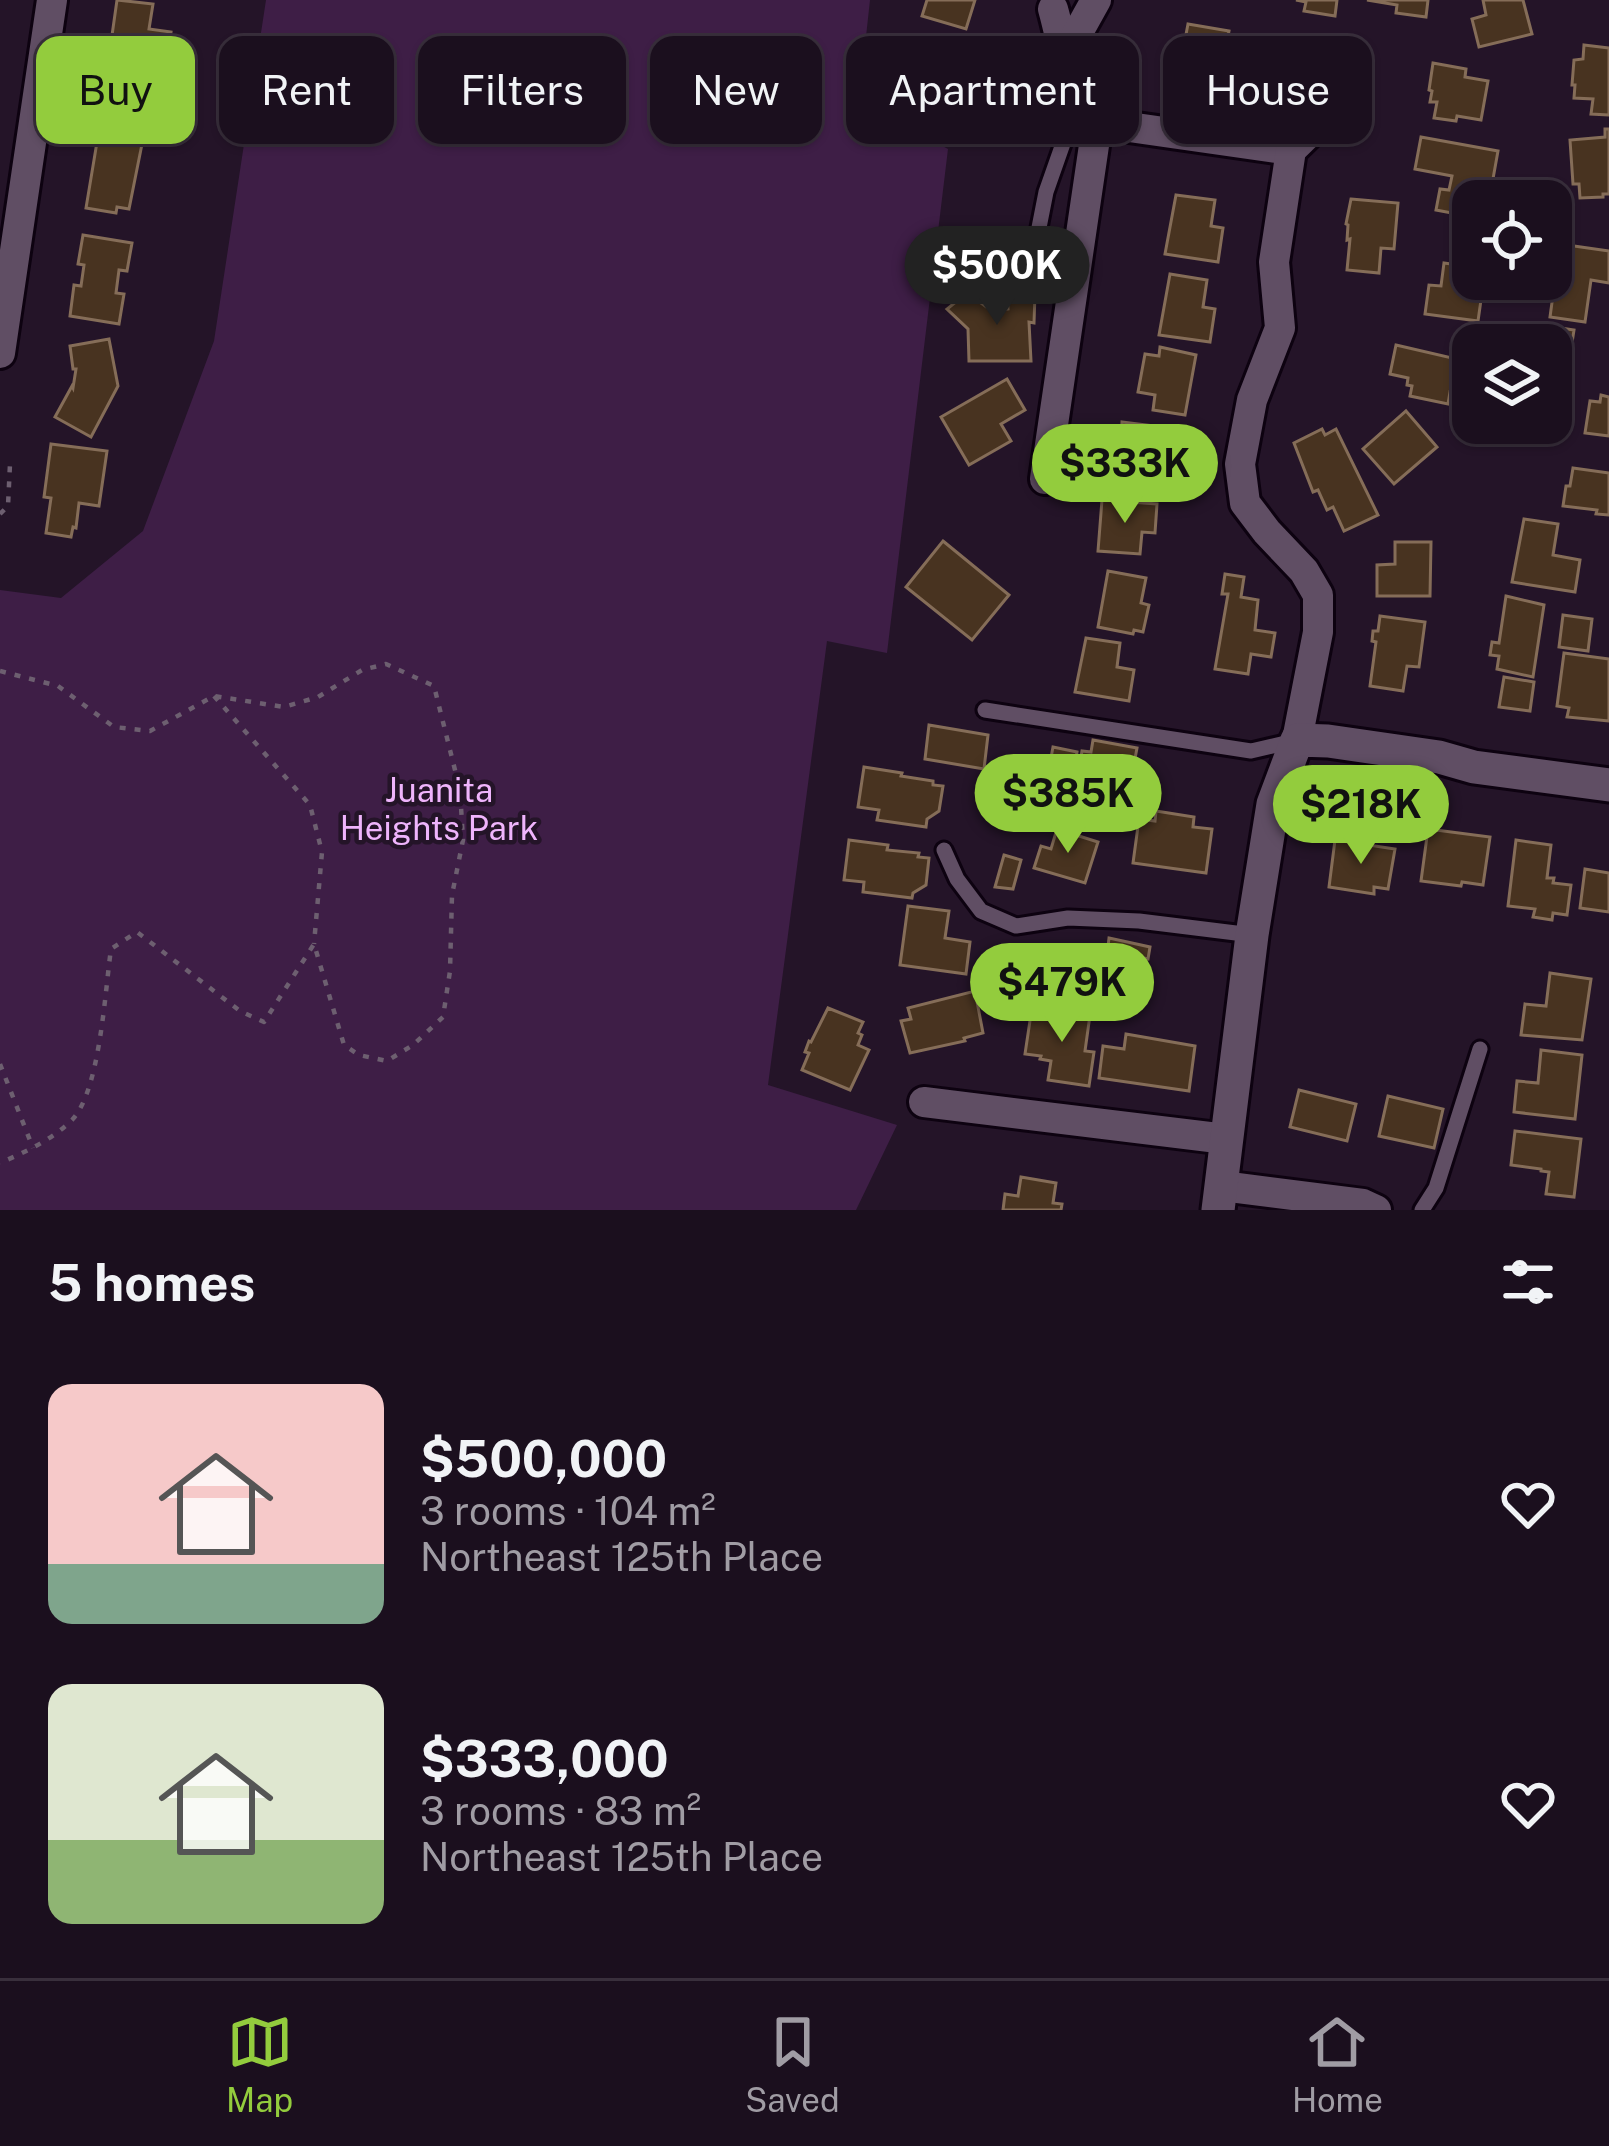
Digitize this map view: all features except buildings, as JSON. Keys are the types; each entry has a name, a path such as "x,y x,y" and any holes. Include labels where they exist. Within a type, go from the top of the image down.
{"street":[{"path":"0,353 52,0"},
{"path":"1076,36 1096,0"},
{"path":"1056,5 1062,36"},
{"path":"1139,128 1291,150"},
{"path":"1045,479 1084,144"},
{"path":"1297,144 1291,150 1274,262 1280,328 1252,400 1240,464 1246,503 1304,571 1318,596 1318,632 1297,740 1274,804 1252,935 1220,1198 1364,1204 1376,1210"},
{"path":"1297,740 1609,785"},
{"path":"924,1102 1226,1139"}],"lane":[{"path":"989,276 1003,278 1027,263 1035,248 1046,192 1070,144"},
{"path":"985,710 1251,751 1297,740"},
{"path":"944,850 957,879 981,911 1016,926 1068,918 1252,935"},
{"path":"1422,1210 1436,1189 1480,1049"}],"path":[{"path":"0,514 8,506 10,464"},
{"path":"0,671 58,686 114,727 150,731 214,695 284,707 318,697 362,670 386,664 434,686 460,790 463,840 452,895 450,971 443,1017 387,1061 359,1055 344,1045 314,944 322,852 310,805 214,695"},
{"path":"0,1162 33,1148 74,1118 91,1084 111,949 136,932 240,1011 264,1022 314,944"},
{"path":"0,1064 33,1148"}],"green space":[{"name":"Juanita Heights Park","path":"266,0 870,0 866,36 846,36 846,144 939,144 948,149 887,653 827,641 768,1085 897,1125 856,1210 0,1210 0,590 61,598 143,531 214,341 244,144 394,144 394,36 261,36"}]}
